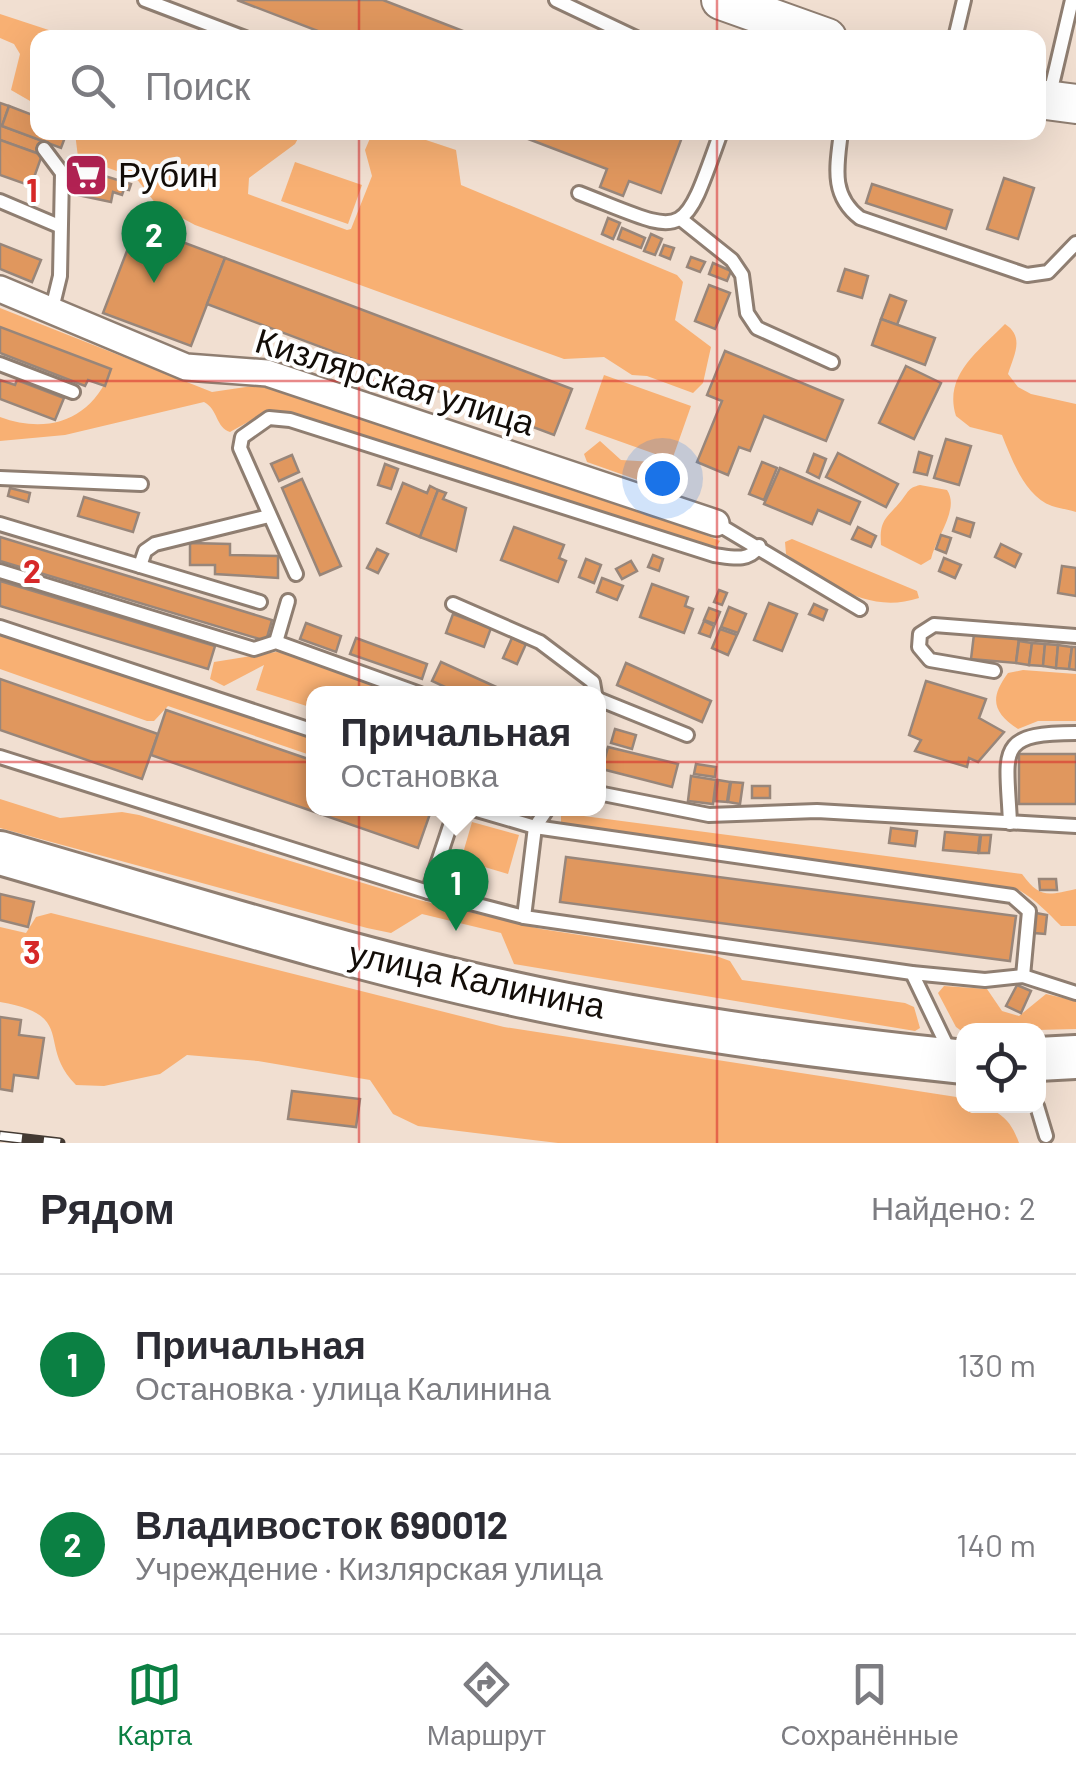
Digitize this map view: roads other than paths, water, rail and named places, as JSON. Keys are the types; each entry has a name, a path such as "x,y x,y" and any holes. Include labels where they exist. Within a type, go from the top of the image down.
{"main road":[{"path":"721,0 774,10 812,30"},
{"name":"улица Калинина","path":"0,854 278,935 507,993 722,1029 956,1061"}],"street":[{"name":"Кизлярская улица","path":"0,290 186,367 267,373 716,523"}],"lane":[{"path":"145,0 224,30"},
{"path":"556,0 619,30"},
{"path":"958,30 964,0"},
{"path":"1060,101 1072,0"},
{"path":"579,193 662,225 682,220 695,206 717,140"},
{"path":"841,140 838,188 845,207 860,218 1027,275 1048,272 1076,243"},
{"path":"44,149 62,173 60,276 51,313"},
{"path":"0,201 59,226"},
{"path":"682,220 732,260 742,275 747,313 757,328 832,362"},
{"path":"0,364 73,392"},
{"path":"296,574 240,448 242,437 269,418 381,445 714,554 751,556 759,546"},
{"path":"0,478 141,484"},
{"path":"140,566 145,551 155,544 269,516"},
{"path":"716,523 860,609"},
{"path":"0,524 260,602"},
{"path":"0,571 254,649 276,642 391,686"},
{"path":"276,642 288,602"},
{"path":"453,604 540,642 594,686"},
{"path":"994,671 930,660 919,647 920,634 934,625 1076,636"},
{"path":"0,628 306,729"},
{"path":"606,700 687,735"},
{"path":"1010,823 1010,754 1020,737 1076,732"},
{"path":"0,757 428,892 524,917 912,973 985,980 1023,976 1076,993"},
{"path":"606,795 709,815 817,811 1076,826"},
{"path":"428,892 453,816"},
{"path":"496,816 535,827 1012,896 1029,911 1023,976"},
{"path":"524,917 535,827 543,816"},
{"path":"912,973 956,1055"},
{"path":"1040,1113 1046,1136"}],"railway":[{"path":"0,1136 60,1143"}],"place":[{"name":"Рубин","path":"86,175"},
{"name":"Владивосток 690012","path":"154,283"},
{"name":"Причальная","path":"456,931"}]}
